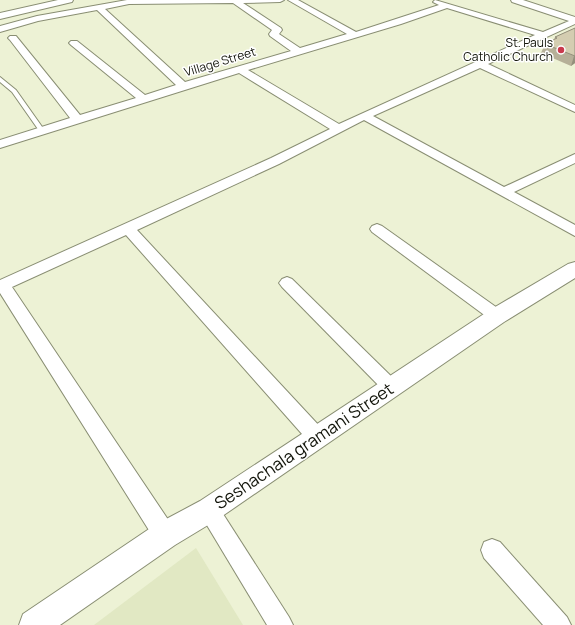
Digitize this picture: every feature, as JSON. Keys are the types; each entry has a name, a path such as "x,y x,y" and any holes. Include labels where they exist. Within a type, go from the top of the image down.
{"street":[{"path":"0,29 37,19 128,1 280,0"},
{"path":"292,0 355,35"},
{"path":"431,0 543,35"},
{"path":"515,0 575,20"},
{"path":"0,16 65,1 70,12"},
{"path":"235,1 278,30 273,34 299,52"},
{"name":"Village Street","path":"0,144 183,86 355,35 447,5"},
{"path":"98,7 183,86"},
{"path":"165,535 2,285 128,229 364,116 575,20"},
{"path":"13,38 77,120"},
{"path":"74,43 144,98"},
{"path":"480,64 575,109"},
{"path":"240,70 338,129"},
{"path":"364,116 575,231"},
{"path":"504,192 575,158"},
{"path":"128,229 318,437"},
{"path":"378,230 497,316"},
{"name":"Seshachala gramani Street","path":"34,625 165,535 209,510 497,316 575,269"},
{"path":"287,283 391,387"},
{"path":"209,510 281,625"},
{"path":"492,550 559,625"}],"lane":[{"path":"0,79 5,85 14,91 42,131"}],"shaded area":[{"path":"196,548 243,625 94,625"}],"building":[{"path":"575,28 575,56 545,44 557,38 555,37"}],"place":[{"name":"St. Pauls Catholic Church","path":"561,50"}]}
